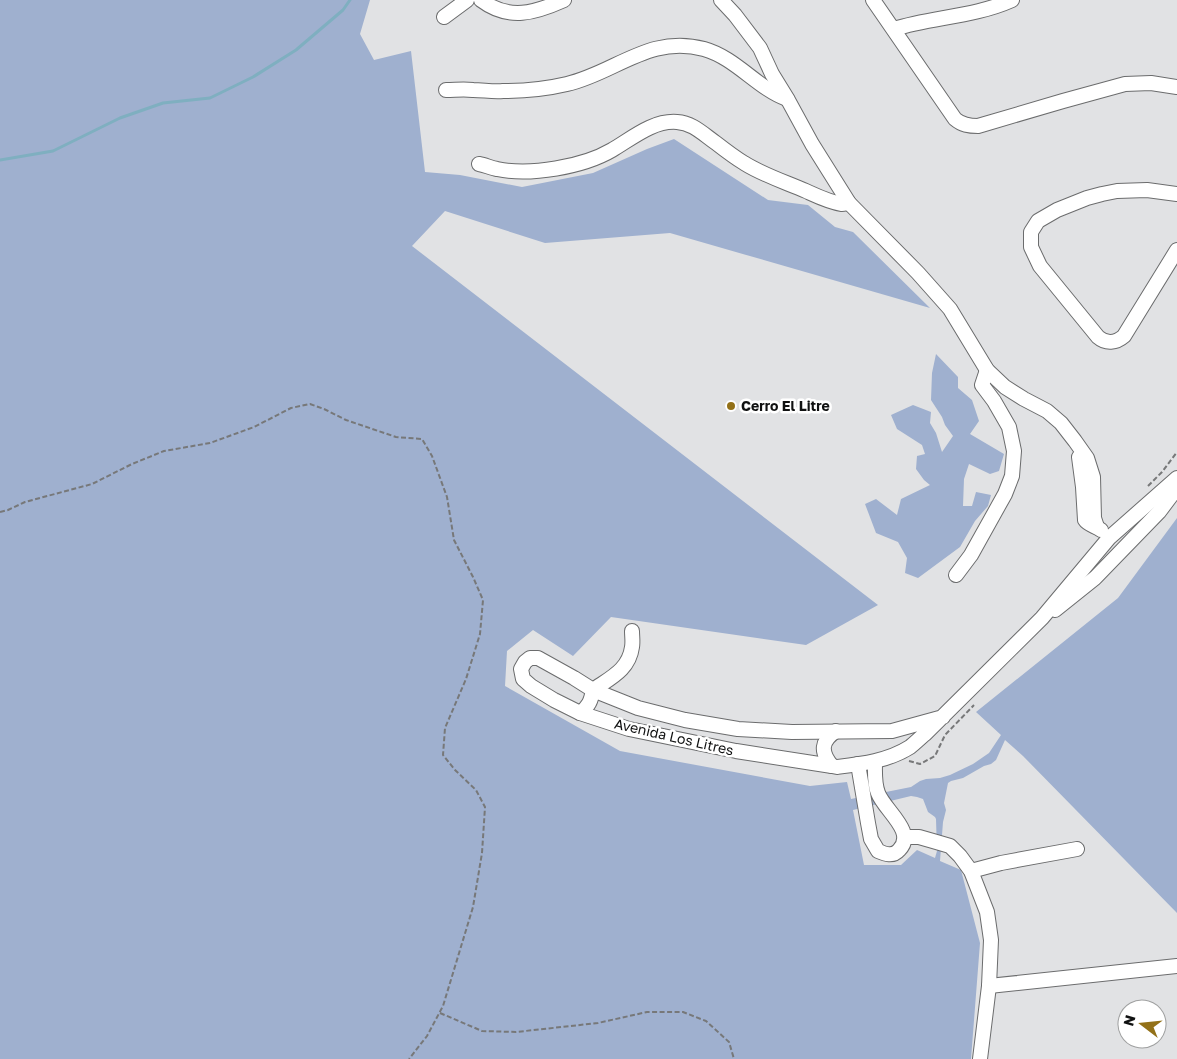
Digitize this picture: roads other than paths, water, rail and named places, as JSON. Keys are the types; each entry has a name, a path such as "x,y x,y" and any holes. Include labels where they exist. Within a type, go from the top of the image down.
{"street":[{"path":"444,17 468,0"},
{"path":"481,0 503,11 520,13 537,10 564,0"},
{"path":"721,0 760,48 772,74 812,144 849,203 918,273 950,309 987,370 1005,387 1047,411 1061,423 1075,441 1087,458 1093,478 1094,518 1097,527 1109,538"},
{"path":"873,0 955,119 968,126 978,126 1125,84 1151,83 1177,87"},
{"path":"894,29 974,13 1012,0"},
{"path":"446,90 503,91 540,89 568,84 646,52 670,46 681,46 704,49 726,58 777,95 788,100"},
{"path":"479,164 499,169 523,171 572,166 610,152 652,127 675,121 696,128 745,164 830,201 844,204 849,203"},
{"path":"1177,194 1132,190 1102,194 1072,203 1038,221 1031,232 1031,247 1040,266 1098,337 1105,342 1120,339 1124,336 1177,250"},
{"path":"956,575 972,555 1005,494 1012,476 1014,451 1009,427 982,385 987,370"},
{"name":"Avenida Los Litres","path":"1074,588 1095,578 1177,478"},
{"name":"Avenida Los Litres","path":"943,717 892,731 792,732 711,726 661,715 615,700 593,690 538,658 530,658 525,662 522,669 523,679 531,686 580,713 629,729 736,751 832,766 875,762 910,747 925,734 943,717 1042,618 1062,606 1109,538 1177,488"},
{"path":"580,713 587,708 593,690 622,670 628,661 632,647 632,631"},
{"path":"832,766 824,750 827,737 836,731"},
{"path":"892,731 899,745 896,754"},
{"path":"858,764 871,839 878,851 888,855 897,852 904,845 904,829 884,805 878,793 875,778 875,762"},
{"path":"905,837 919,838 950,846 971,871 984,903 991,940 989,986 980,1059"},
{"path":"971,871 1001,863 1077,849"},
{"path":"989,986 1177,966"}],"waterway":[{"path":"0,160 53,151 120,118 163,103 210,98 253,77 296,50 343,10 350,0"}],"place":[{"name":"Cerro El Litre","path":"731,406"}]}
